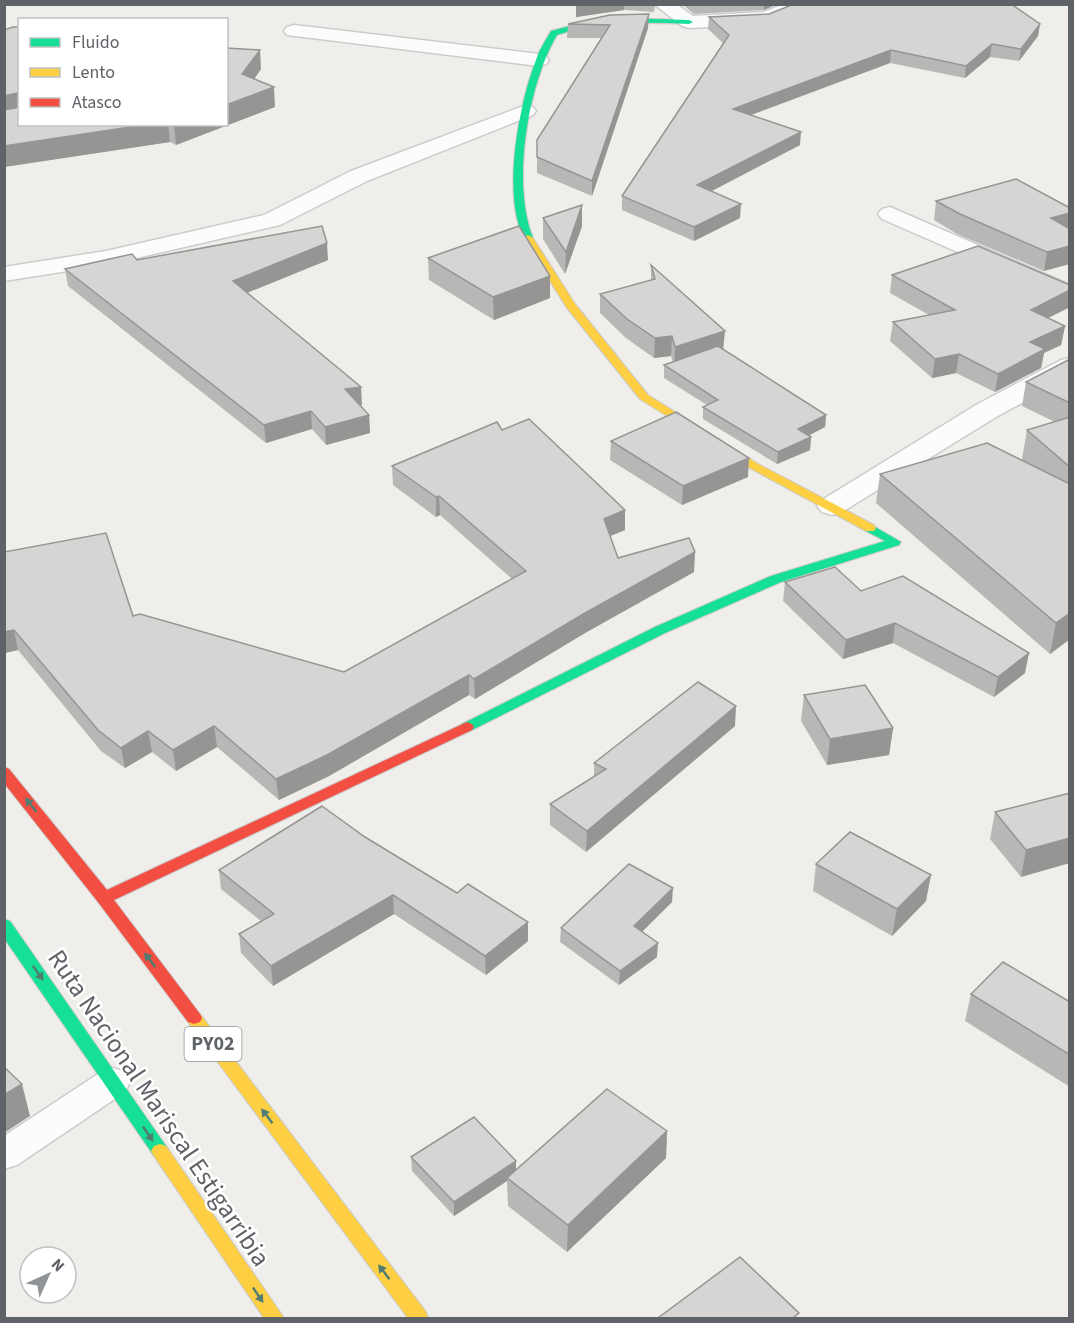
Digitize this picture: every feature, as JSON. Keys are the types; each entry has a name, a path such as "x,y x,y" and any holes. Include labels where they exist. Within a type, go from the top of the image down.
{"main road":[{"path":"104,898 197,856 531,696 671,626 776,579 896,542 754,466 644,397 571,306 523,231 518,194 526,111 539,60 554,33 580,24 624,18 689,22"},
{"name":"PY02","path":"4,772 104,898 419,1318"},
{"name":"Ruta Nacional Mariscal Estigarribia","path":"4,925 275,1318"}],"street":[{"path":"663,4 689,22 766,18 802,4"},
{"path":"294,31 539,60"},
{"path":"4,274 106,258 272,219 359,176 526,111"},
{"path":"890,214 1070,294"},
{"path":"832,506 986,411 1070,366"}],"lane":[{"path":"4,1155 112,1082"}],"building":[{"path":"794,4 1011,4 1040,24 1021,49 992,44 966,66 891,50 733,109 801,132 697,185 741,204 694,227 622,196 729,35 709,17 769,14"},
{"path":"649,14 592,181 537,157 537,140 610,25 568,24 610,15"},
{"path":"18,27 18,93 4,96 4,30"},
{"path":"228,48 260,50 242,74 274,87 228,104"},
{"path":"18,107 18,126 137,126 4,146 4,110"},
{"path":"1016,179 1070,208 1070,213 1051,218 1070,229 1070,246 1047,252 936,201"},
{"path":"582,205 566,252 543,218"},
{"path":"322,226 327,243 233,281 361,387 345,389 369,415 325,427 311,411 264,425 65,269 132,254 137,260"},
{"path":"519,226 550,276 493,297 428,258"},
{"path":"978,246 1070,285 1070,290 1031,310 1065,326 1030,342 1045,349 998,374 959,354 935,359 893,322 955,310 892,275"},
{"path":"651,265 725,331 675,347 672,336 655,338 627,319 600,294 655,279"},
{"path":"718,346 826,415 798,429 811,437 778,452 703,407 718,400 664,365"},
{"path":"1070,359 1070,403 1026,382"},
{"path":"676,412 749,458 683,486 611,441"},
{"path":"1070,417 1070,467 1027,430"},
{"path":"529,419 625,510 604,519 618,558 689,538 695,552 585,613 474,679 469,675 327,755 276,779 214,726 173,750 148,731 121,748 98,730 14,630 4,632 4,552 106,533 133,616 140,614 344,672 526,571 439,496 436,497 392,466 497,422 502,430"},
{"path":"987,443 1070,484 1070,613 1056,623 880,474"},
{"path":"835,567 861,591 903,576 1029,653 998,677 895,623 846,640 785,582"},
{"path":"698,682 736,706 587,831 550,804 606,769 594,763"},
{"path":"865,685 893,728 830,739 804,695"},
{"path":"1070,793 1070,838 1026,850 995,812"},
{"path":"322,806 365,837 457,893 468,884 528,922 485,956 393,895 271,966 239,934 274,914 219,870"},
{"path":"850,832 931,875 897,909 816,864"},
{"path":"629,864 673,888 634,926 658,943 620,971 561,928"},
{"path":"1003,962 1070,1002 1070,1055 971,994"},
{"path":"4,1067 22,1084 4,1095"},
{"path":"607,1089 667,1131 568,1225 507,1178"},
{"path":"474,1117 516,1161 454,1202 411,1157"},
{"path":"740,1257 799,1313 793,1318 658,1318"}],"traffic: fast":[{"path":"528,238 522,223 519,202 524,124 540,58 554,33 605,21 689,22"},
{"path":"467,727 660,630 776,579 895,542 870,528"},
{"path":"4,925 160,1151"}],"traffic: slow":[{"path":"528,238 571,306 644,397 754,466 870,528"},
{"path":"194,1018 419,1318"},
{"path":"160,1151 275,1318"}],"traffic: jam":[{"path":"104,898 467,727"},
{"path":"4,772 104,898 194,1018"}]}
